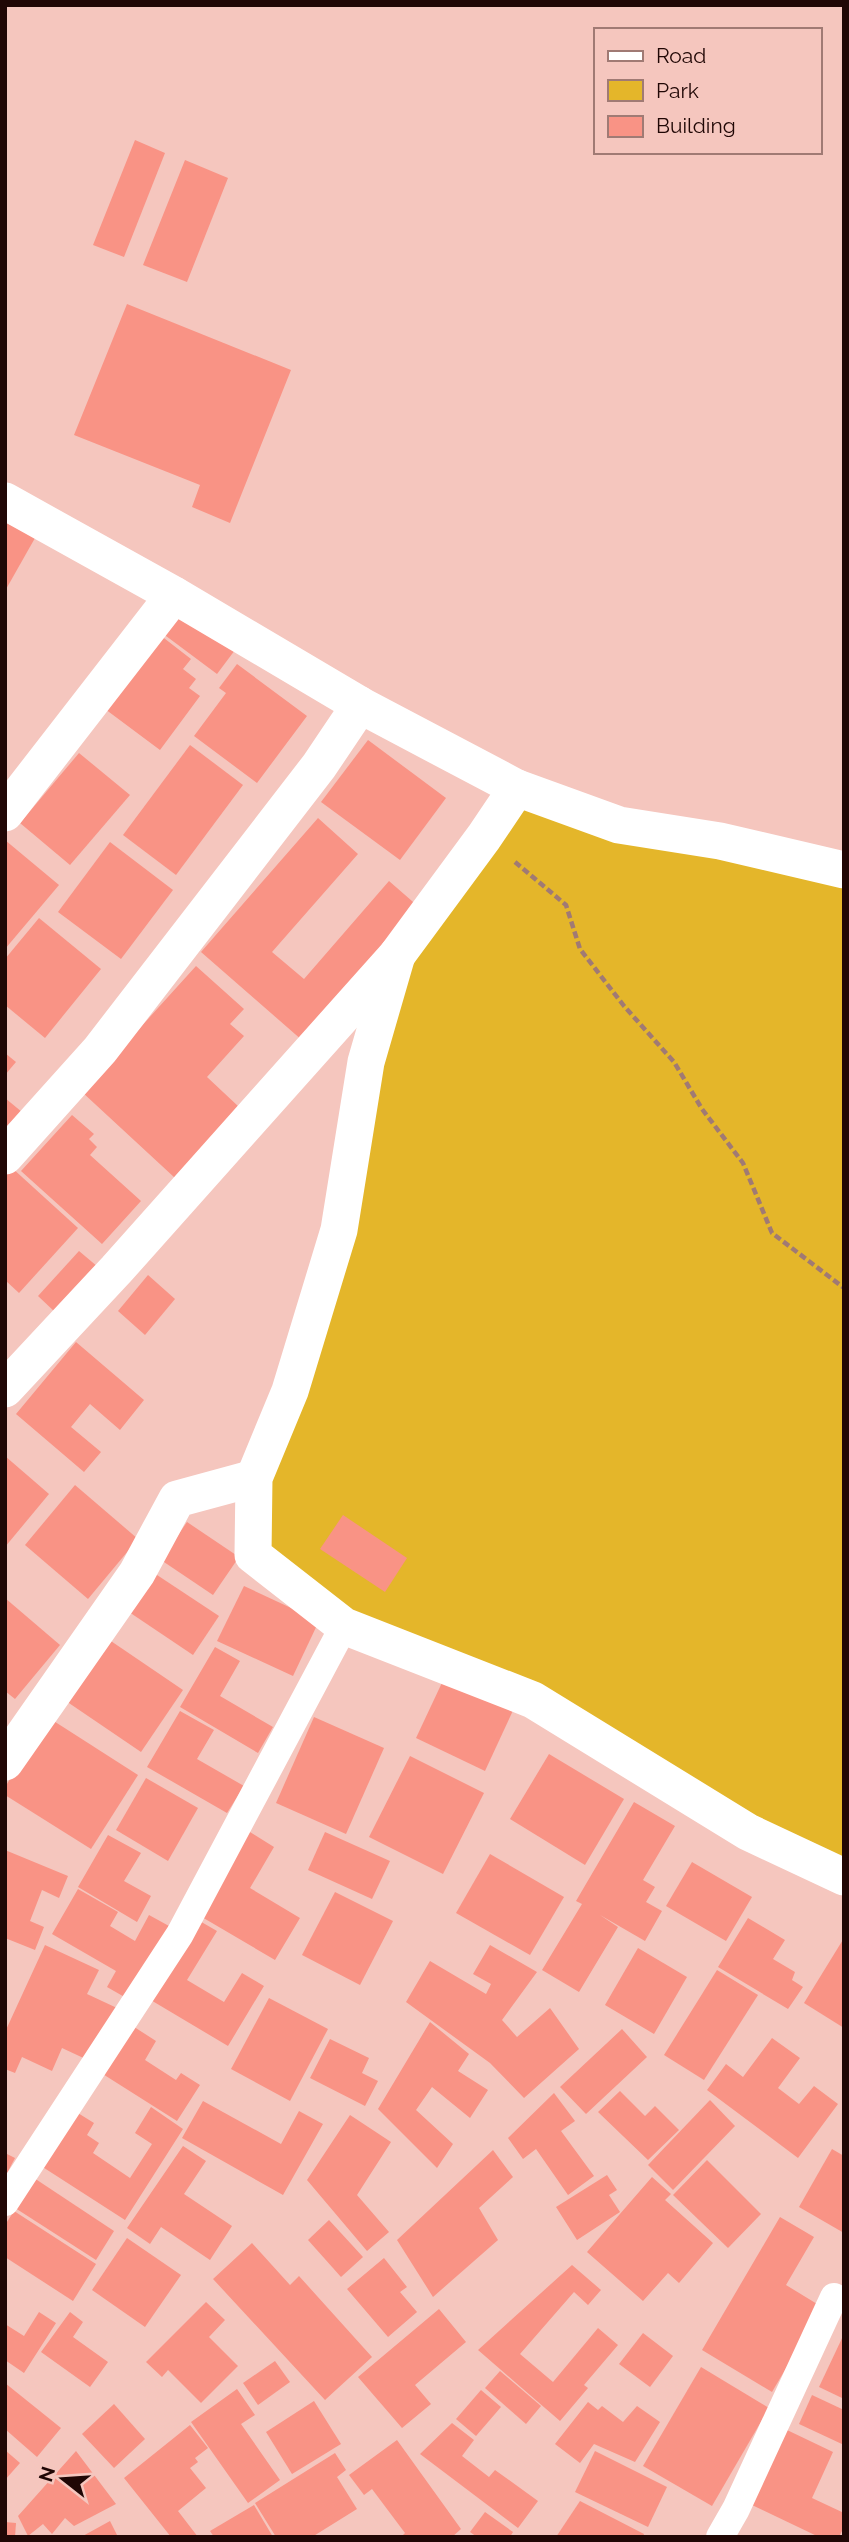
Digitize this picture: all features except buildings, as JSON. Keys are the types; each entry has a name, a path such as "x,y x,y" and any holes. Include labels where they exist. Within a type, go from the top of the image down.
{"street":[{"path":"5,501 174,595 360,705 517,788 619,825 720,841 844,870"},
{"path":"5,813 174,595"},
{"path":"5,1156 100,1050 319,766 360,705"},
{"path":"5,1389 117,1270 397,955 517,788"},
{"path":"397,955 366,1062 339,1230 290,1391 254,1478 253,1555 344,1626 533,1700 748,1832 844,1877"},
{"path":"5,1762 137,1573 177,1499 254,1478"},
{"path":"5,2202 180,1934 344,1626"},
{"path":"720,2537 736,2509 834,2297"}],"path":[{"path":"484,837 566,905 580,949 624,1006 674,1062 702,1109 743,1163 772,1233 844,1288"}],"green space":[{"path":"517,788 844,870 844,1877 533,1700 344,1626 253,1555 397,955"}]}
